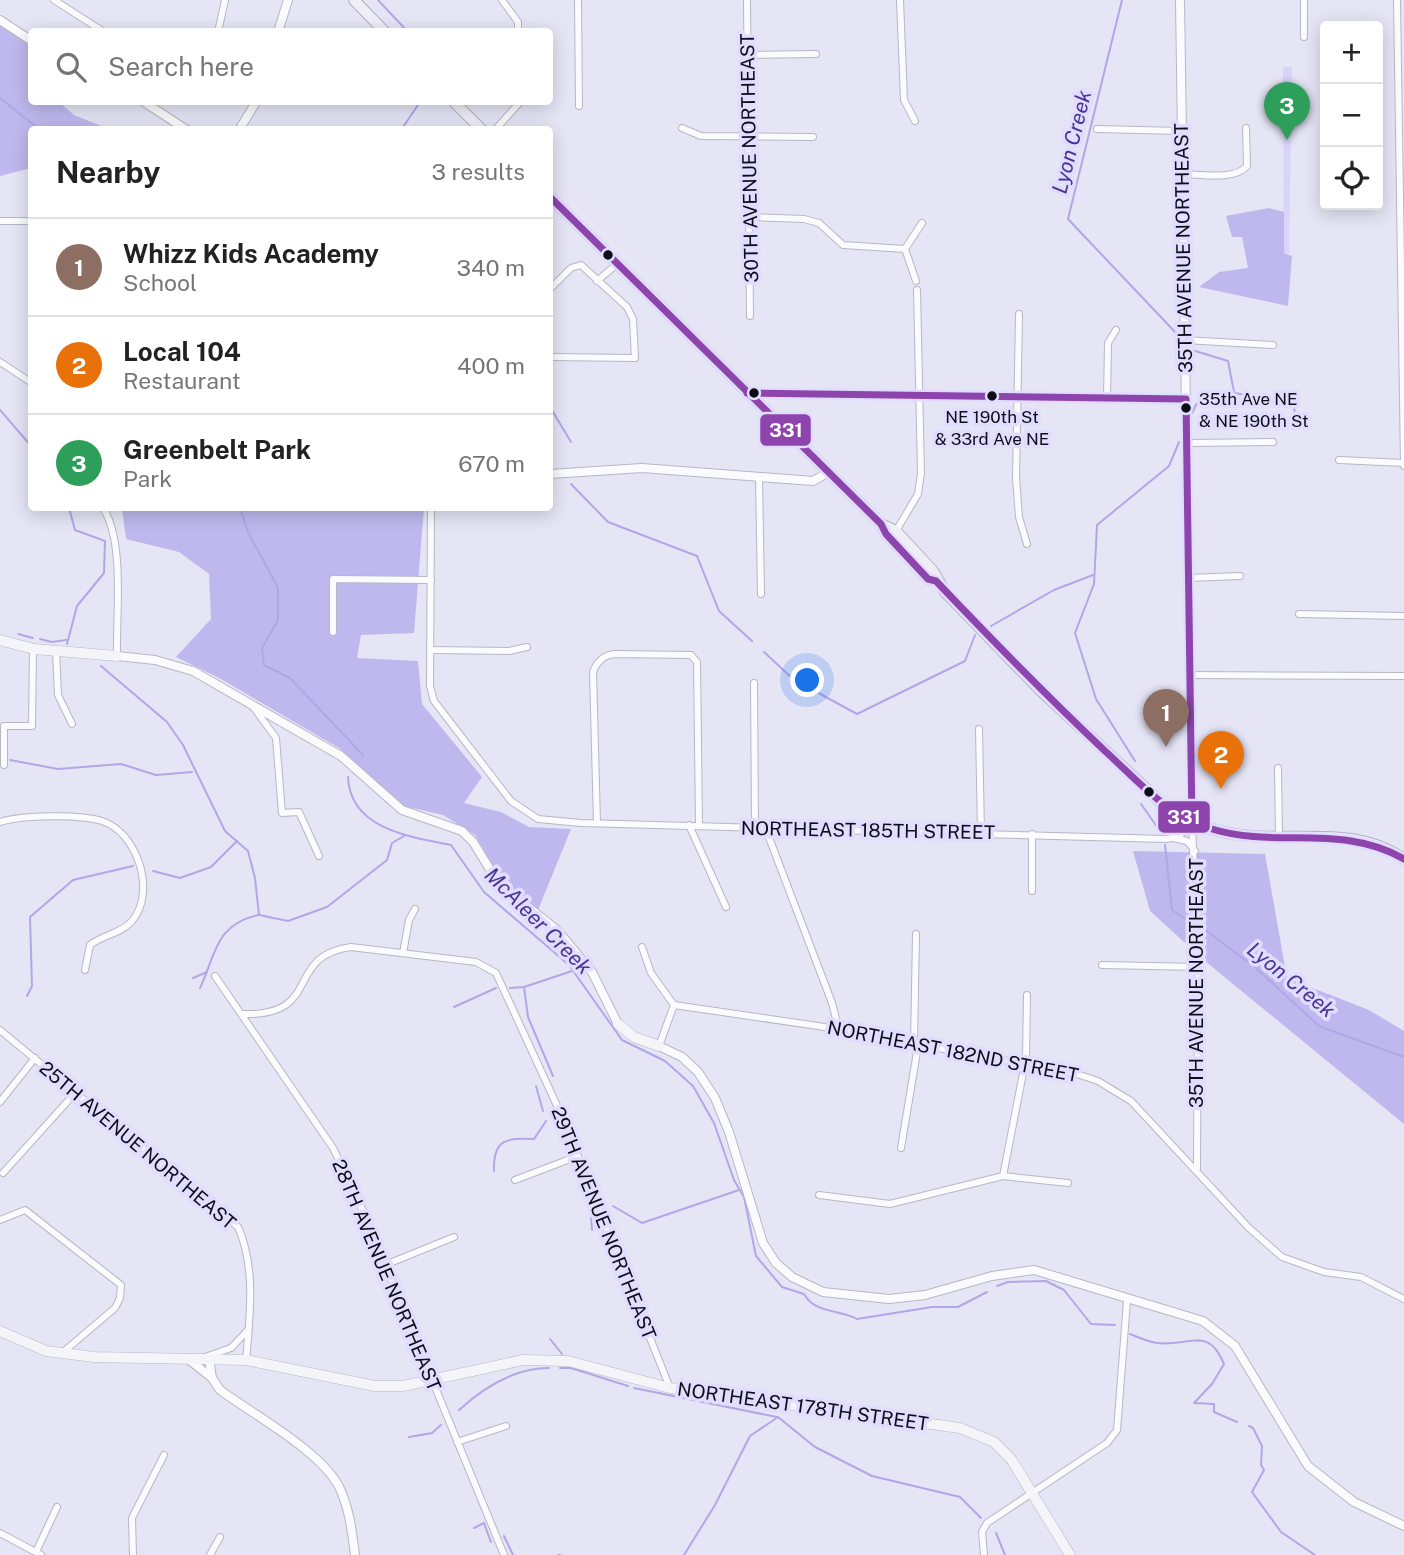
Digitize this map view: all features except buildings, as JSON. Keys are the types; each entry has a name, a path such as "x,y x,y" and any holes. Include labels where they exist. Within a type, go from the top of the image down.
{"main road":[{"path":"354,0 381,28"},
{"path":"457,105 478,126"},
{"path":"553,200 827,472 881,524 896,531 933,571 936,581 1041,690 1169,810 1192,824 1249,836 1369,840 1404,859"},
{"path":"881,524 886,534 928,579 936,581"},
{"path":"0,640 56,652 117,656"},
{"path":"618,1024 634,1037 659,1046"},
{"name":"NORTHEAST 178TH STREET","path":"0,1331 46,1351 94,1357 246,1360 375,1386 432,1381 491,1366 543,1359 587,1365 670,1388 960,1428 993,1442 1011,1459 1070,1555"}],"street":[{"path":"54,0 98,28"},
{"path":"219,28 225,0"},
{"path":"279,28 288,0"},
{"path":"502,0 518,22 518,28"},
{"path":"578,0 579,106"},
{"name":"30TH AVENUE NORTHEAST","path":"747,0 750,316"},
{"path":"900,0 904,100 915,121"},
{"name":"35TH AVENUE NORTHEAST","path":"1180,0 1189,675 1198,967 1197,1168"},
{"path":"1304,0 1304,37"},
{"path":"1339,460 1404,464 1401,34 1397,0"},
{"path":"0,20 28,38"},
{"path":"748,55 816,54"},
{"path":"149,105 181,126"},
{"path":"241,126 254,105"},
{"path":"499,126 517,105"},
{"path":"682,128 701,135 813,137"},
{"path":"1181,174 1234,174 1243,171 1247,166 1246,128"},
{"path":"1097,130 1181,131"},
{"path":"750,217 804,219 827,228 843,245 905,249"},
{"path":"0,221 26,221"},
{"path":"905,249 922,223"},
{"path":"905,249 916,281"},
{"path":"597,281 617,264"},
{"path":"553,286 570,268 581,265 627,307 633,319 635,358 553,357"},
{"path":"896,531 914,502 920,485 917,290"},
{"path":"1018,314 1016,478 1019,517 1027,544"},
{"path":"1107,399 1108,344 1116,330"},
{"path":"1184,340 1273,345"},
{"path":"0,362 28,380"},
{"path":"747,393 1186,399"},
{"path":"1187,443 1273,442"},
{"path":"553,474 642,468 813,481 827,472"},
{"path":"759,477 761,594"},
{"path":"105,511 111,521 116,550 117,656 174,664 193,671 254,708 304,732 341,756 402,810 462,831 473,842 499,884 558,931 592,972 618,1024"},
{"path":"431,511 430,650 509,651 527,648"},
{"path":"1188,578 1240,576"},
{"path":"333,632 333,579 431,580"},
{"path":"1299,614 1404,616"},
{"path":"4,765 4,726 32,726 33,648"},
{"name":"NORTHEAST 185TH STREET","path":"430,650 430,686 439,710 511,801 538,820 1172,838"},
{"path":"56,652 58,695 72,724"},
{"path":"597,823 593,672 600,659 615,654 691,655 696,657 699,825"},
{"path":"1189,675 1404,676"},
{"path":"754,683 755,827"},
{"path":"254,708 276,738 282,813 299,812 319,856"},
{"path":"979,729 981,833"},
{"path":"1278,768 1279,837"},
{"path":"0,822 26,818 99,820 117,831 135,853 145,881 139,909 132,922 90,945 85,970"},
{"path":"1172,838 1192,824"},
{"path":"689,825 726,907"},
{"path":"765,827 832,1003 839,1030"},
{"path":"1032,834 1032,891"},
{"path":"1172,838 1186,841 1195,853"},
{"path":"242,1014 264,1015 284,1009 292,1002 317,959 326,951 351,947 403,953 409,920 415,909"},
{"path":"901,1148 916,1045 916,934"},
{"path":"642,947 650,973 674,1005 659,1046 682,1057 698,1072 715,1098 729,1132 763,1243 776,1263 807,1286 843,1296 888,1299 925,1296 992,1276 1034,1270 1063,1277 1127,1301 1203,1321 1236,1346 1308,1466 1354,1502 1404,1526"},
{"name":"29TH AVENUE NORTHEAST","path":"403,953 486,965 496,973 537,1059 578,1156 670,1388"},
{"path":"1102,965 1198,967"},
{"name":"28TH AVENUE NORTHEAST","path":"215,976 333,1148 355,1192 504,1555"},
{"path":"1003,1176 1026,1058 1027,995"},
{"name":"NORTHEAST 182ND STREET","path":"674,1005 839,1030 1074,1073 1120,1092 1197,1168 1249,1227 1282,1256 1324,1272 1361,1277 1404,1299"},
{"name":"25TH AVENUE NORTHEAST","path":"0,1030 237,1227 247,1259 249,1329 246,1360"},
{"path":"0,1102 35,1058"},
{"path":"3,1173 76,1092"},
{"path":"515,1180 578,1156"},
{"path":"819,1195 890,1204 1003,1176 1068,1183"},
{"path":"0,1220 24,1210 121,1285 120,1298 115,1308 62,1353"},
{"path":"385,1265 454,1237"},
{"path":"984,1555 982,1532 987,1523 1107,1443 1117,1430 1121,1416 1123,1329 1127,1301"},
{"path":"249,1329 231,1348 204,1359 212,1378 220,1390 310,1452 340,1488 352,1524 355,1555"},
{"path":"187,1358 212,1378"},
{"path":"457,1442 506,1426"},
{"path":"133,1555 132,1518 164,1455"},
{"path":"0,1533 39,1554 57,1507"},
{"path":"210,1555 220,1537"}],"shaded area":[{"path":"0,23 28,45 28,105 62,105 74,115 102,126 28,126 28,169 0,176"},
{"path":"1283,67 1292,67 1289,253 1284,253"},
{"path":"1269,208 1284,212 1284,253 1292,256 1288,306 1199,287 1219,272 1248,268 1242,237 1232,237 1226,216"},
{"path":"122,511 424,511 414,633 361,635 357,658 418,661 422,704 482,777 464,803 501,812 529,827 571,829 538,910 500,877 475,835 443,815 404,806 339,748 219,678 176,657 211,619 209,574 179,552 126,539"},
{"path":"1133,851 1265,854 1287,978 1369,1010 1404,1031 1404,1124 1205,961 1150,911"}],"waterway":[{"path":"378,0 404,28"},
{"name":"Lyon Creek","path":"1122,0 1068,219 1176,333"},
{"name":"McAleer Creek","path":"0,98 35,126"},
{"path":"404,126 418,105"},
{"name":"Lyon Creek","path":"1192,350 1228,361 1234,392 1197,403 1192,413"},
{"path":"1235,393 1294,405 1296,428"},
{"path":"0,410 28,442"},
{"path":"553,412 571,442"},
{"name":"Lyon Creek","path":"1135,761 1096,699 1075,633 1094,584 1097,525 1169,466 1179,442"},
{"path":"571,484 608,522 697,556 719,611 752,641"},
{"path":"67,644 77,606 104,573 105,541 75,530 70,511"},
{"name":"McAleer Creek","path":"241,511 248,532 278,588 278,620 262,648 264,665 290,678 363,755"},
{"path":"991,626 1054,590 1093,575"},
{"path":"18,634 33,638"},
{"path":"764,652 793,679 857,714 965,661 975,635"},
{"path":"40,639 52,642 66,640"},
{"path":"101,666 167,722 183,745 225,831 248,851 255,878 259,915 288,921 327,907 387,860 392,843 404,836"},
{"path":"10,760 58,769 121,764 156,775 192,772"},
{"name":"McAleer Creek","path":"348,777 351,795 359,808 371,819 401,834 451,845 484,892 569,965 622,1040 665,1061 693,1086 714,1123 734,1180 744,1197 756,1256 782,1287 804,1294 814,1305 821,1308 857,1319 932,1307 958,1307 987,1292"},
{"name":"Lyon Creek","path":"1141,804 1160,831"},
{"path":"153,871 180,878 211,867 237,841"},
{"name":"Lyon Creek","path":"1165,845 1172,910 1190,922"},
{"path":"27,996 32,986 30,917 73,880 133,866"},
{"path":"200,988 225,934 233,926 258,915"},
{"name":"Lyon Creek","path":"1204,929 1257,969 1319,1026 1404,1057"},
{"path":"510,988 524,987 572,971"},
{"path":"193,978 207,972"},
{"path":"524,987 528,1017 553,1076"},
{"path":"454,1007 496,988"},
{"path":"536,1086 543,1111"},
{"path":"494,1171 496,1152 503,1143 516,1139 534,1139 546,1121"},
{"path":"613,1206 642,1223 739,1190"},
{"path":"591,1215 592,1230"},
{"name":"McAleer Creek","path":"997,1286 1008,1282 1046,1281 1064,1290 1091,1324 1115,1325"},
{"name":"McAleer Creek","path":"1130,1334 1157,1343 1196,1340 1211,1345 1224,1364 1212,1384 1194,1403 1214,1404 1214,1412 1237,1422"},
{"path":"550,1339 562,1354"},
{"path":"459,1410 478,1394 512,1375 549,1368"},
{"path":"560,1368 571,1368 628,1386"},
{"path":"634,1388 777,1417"},
{"path":"684,1555 715,1505 750,1436 778,1417 815,1447 872,1476 960,1497 981,1518"},
{"path":"409,1437 432,1433 441,1425"},
{"name":"McAleer Creek","path":"1249,1426 1253,1428 1262,1446 1261,1465 1264,1470 1252,1492 1281,1532 1315,1555"},
{"path":"474,1528 484,1523 491,1542"},
{"path":"996,1533 1005,1555"},
{"path":"504,1536 513,1555"}],"transit line":[{"name":"331","path":"553,200 881,524 886,534 928,579 936,581 1062,709 1167,807 1196,823 1236,835 1357,842 1380,848 1404,859"},
{"name":"331","path":"747,393 1186,399 1192,824"}],"place":[{"name":"Greenbelt Park","path":"1287,140"},
{"name":"NE 190th St & 33rd Ave NE","path":"992,396"},
{"name":"35th Ave NE & NE 190th St","path":"1186,408"},
{"name":"Whizz Kids Academy","path":"1166,747"},
{"name":"Local 104","path":"1221,789"}]}
